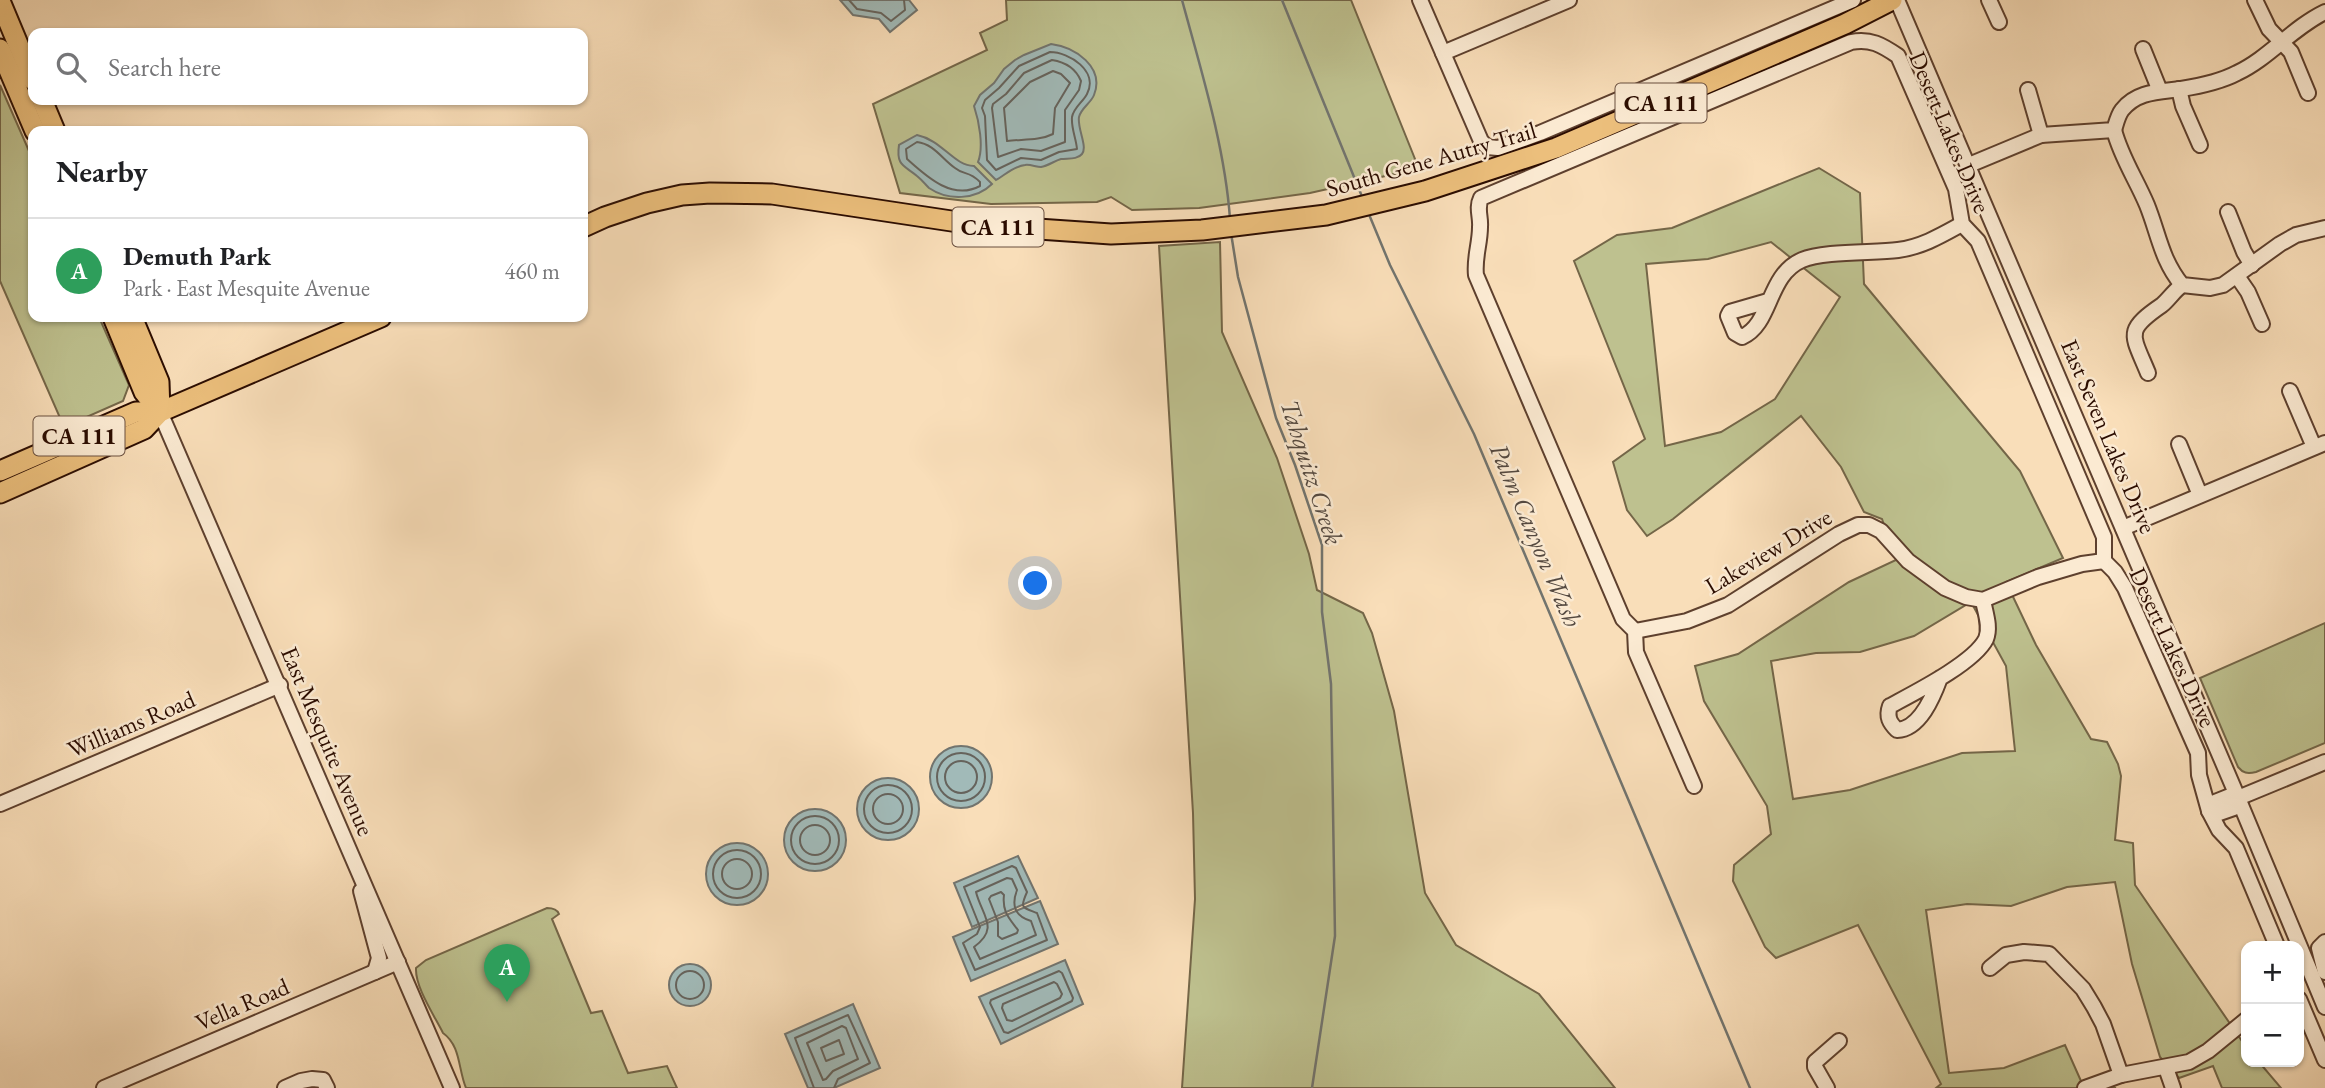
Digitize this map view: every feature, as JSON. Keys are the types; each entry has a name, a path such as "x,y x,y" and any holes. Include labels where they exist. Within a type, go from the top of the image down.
{"main road":[{"name":"South Gene Autry Trail","path":"588,225 647,203 682,195 710,193 772,194 978,225 1099,233 1156,233 1244,226 1326,215 1424,191 1556,148 1839,10 1892,0"},
{"path":"0,1 28,68"},
{"path":"0,49 33,126"},
{"path":"44,105 53,126"},
{"path":"115,322 144,392 160,412"},
{"path":"134,322 159,382 160,412"},
{"name":"CA 111","path":"0,471 135,412 160,412 369,322"},
{"name":"CA 111","path":"0,493 144,429 160,412"}],"street":[{"path":"1420,0 1443,53 1569,0"},
{"name":"South Gene Autry Trail","path":"1443,53 1481,141 1487,148 1498,148 1839,10 1853,0"},
{"name":"East Seven Lakes Drive","path":"1897,0 2325,1007"},
{"path":"1989,0 1999,22"},
{"path":"2255,0 2263,19 2291,52 2308,93"},
{"path":"2182,285 2164,258 2147,205 2121,154 2114,130 2122,110 2137,97 2150,92 2215,82 2235,75 2312,18 2325,12"},
{"name":"Desert Lakes Drive","path":"1694,786 1636,652 1635,631 1623,619 1476,275 1480,227 1478,204 1481,198 1838,47 1866,39 1898,56 1956,189 1962,224 1978,241 2104,537 2104,561 2125,588 2198,753 2199,775 2209,808 2219,830 2236,848 2275,941"},
{"path":"2143,49 2160,91"},
{"path":"2179,89 2183,106 2200,145"},
{"path":"2028,90 2041,135"},
{"path":"1969,165 2041,135 2114,130"},
{"path":"2228,212 2252,265"},
{"path":"1768,301 1775,286 1790,267 1805,258 1920,246 1962,224"},
{"path":"2182,285 2210,288 2223,285 2280,244 2297,235 2325,228"},
{"path":"2237,276 2248,292 2262,324"},
{"path":"2148,373 2134,339 2136,325 2182,285"},
{"path":"2123,528 2320,445 2290,391"},
{"name":"East Mesquite Avenue","path":"160,412 452,1088"},
{"path":"2179,444 2200,495"},
{"name":"Lakeview Drive","path":"1635,631 1687,621 1728,606 1839,534 1858,525 1869,525 1881,531 1908,561 1945,588 1966,597 1983,600"},
{"path":"1940,678 1973,653 1986,638 1988,622 1983,600 2038,577 2082,564 2104,561"},
{"name":"Williams Road","path":"1,801 280,685"},
{"path":"2209,808 2214,815 2234,807 2234,797 2325,762"},
{"path":"359,872 363,902 379,958 375,972"},
{"path":"2325,942 2319,948 2325,972"},
{"path":"1990,968 2006,955 2024,952 2049,954 2083,989 2094,1007 2121,1076"},
{"name":"Vella Road","path":"104,1088 398,962"},
{"path":"2301,1004 2325,1060"},
{"path":"2085,1088 2121,1076 2166,1068 2199,1057 2241,1024"},
{"path":"1827,1088 1815,1068 1815,1062 1839,1041"},
{"path":"2166,1068 2173,1088"},
{"path":"285,1088 312,1079 325,1084"}],"green space":[{"path":"1006,0 1351,0 1415,159 1403,172 1310,193 1199,208 1132,210 1111,197 1097,202 991,204 900,193 873,104 987,50 980,33 1007,20"},
{"path":"0,85 28,149 28,322 101,322 129,385 123,401 64,427 0,281"},
{"path":"1819,168 1860,193 1864,284 2020,471 2063,558 2006,582 2036,645 2091,739 2107,742 2118,764 2121,776 2115,840 2133,843 2135,885 2241,1040 2241,1067 2263,1067 2281,1088 2222,1088 2213,1066 2179,1078 2160,1057 2132,964 2115,882 2067,887 2011,906 1967,904 1926,910 1949,1073 2004,1068 2065,1045 2081,1081 2116,1088 1936,1088 1941,1084 1858,925 1776,958 1765,947 1733,881 1734,865 1771,834 1767,806 1704,701 1695,666 1738,654 1849,582 1896,560 1882,519 1864,512 1841,467 1801,416 1673,519 1647,536 1627,510 1613,462 1645,439 1574,261 1617,235 1672,228","holes":["1771,242 1840,297 1775,399 1721,432 1665,446 1646,264 1708,259","1971,602 2006,666 2015,751 1962,753 1850,790 1793,799 1771,661 1816,653 1860,652 1914,636"]},
{"path":"1220,242 1222,332 1277,458 1309,554 1317,590 1363,613 1372,633 1394,711 1425,893 1456,945 1539,994 1615,1088 1182,1088 1195,899 1193,813 1159,246"},
{"path":"2325,623 2325,743 2256,772 2244,772 2238,767 2200,678"},
{"path":"547,908 554,909 559,914 552,919 591,1013 602,1011 628,1073 667,1066 677,1088 466,1088 456,1051 426,1001 416,968 426,960"}],"water":[{"path":"840,0 909,0 917,10 890,32 879,19 853,15"},
{"path":"1051,44 1078,54 1092,67 1095,76 1094,95 1079,117 1084,151 1078,157 1061,159 1044,166 1021,166 996,180 978,162 981,142 974,106 980,95 1015,60"},
{"path":"917,135 934,142 960,162 974,166 992,184 978,193 962,197 945,195 929,188 902,164 899,157 899,145"},
{"path":"955,746 967,746 983,755 990,765 990,789 983,799 967,808 955,808 944,803 935,794 930,783 930,771 935,760 944,751"},
{"path":"888,778 900,780 910,787 917,797 917,821 910,831 900,838 888,840 876,838 866,831 859,821 857,809 859,797 866,787 876,780"},
{"path":"815,809 827,811 837,818 844,828 844,852 837,862 827,869 815,871 803,869 793,862 786,852 784,840 786,828 793,818 803,811"},
{"path":"731,843 743,843 759,852 766,862 766,886 759,896 743,905 731,905 720,900 711,891 706,880 706,868 711,857 720,848"},
{"path":"1018,856 1038,898 972,927 954,883"},
{"path":"1040,901 1058,944 971,981 953,937"},
{"path":"1065,960 1083,1004 1001,1044 979,997"},
{"path":"690,964 705,970 711,985 705,1000 690,1006 675,1000 669,985 675,970"},
{"path":"853,1004 880,1068 834,1088 808,1088 785,1034"}],"waterway":[{"name":"Tahquitz Creek","path":"1182,0 1218,137 1230,219"},
{"name":"Palm Canyon Wash","path":"1282,0 1363,199"},
{"name":"Palm Canyon Wash","path":"1368,212 1390,265 1474,434 1750,1088"},
{"name":"Tahquitz Creek","path":"1231,233 1238,277 1276,418 1322,545 1322,612 1331,684 1335,936 1312,1088"}],"place":[{"name":"Demuth Park","path":"507,1002"}]}
